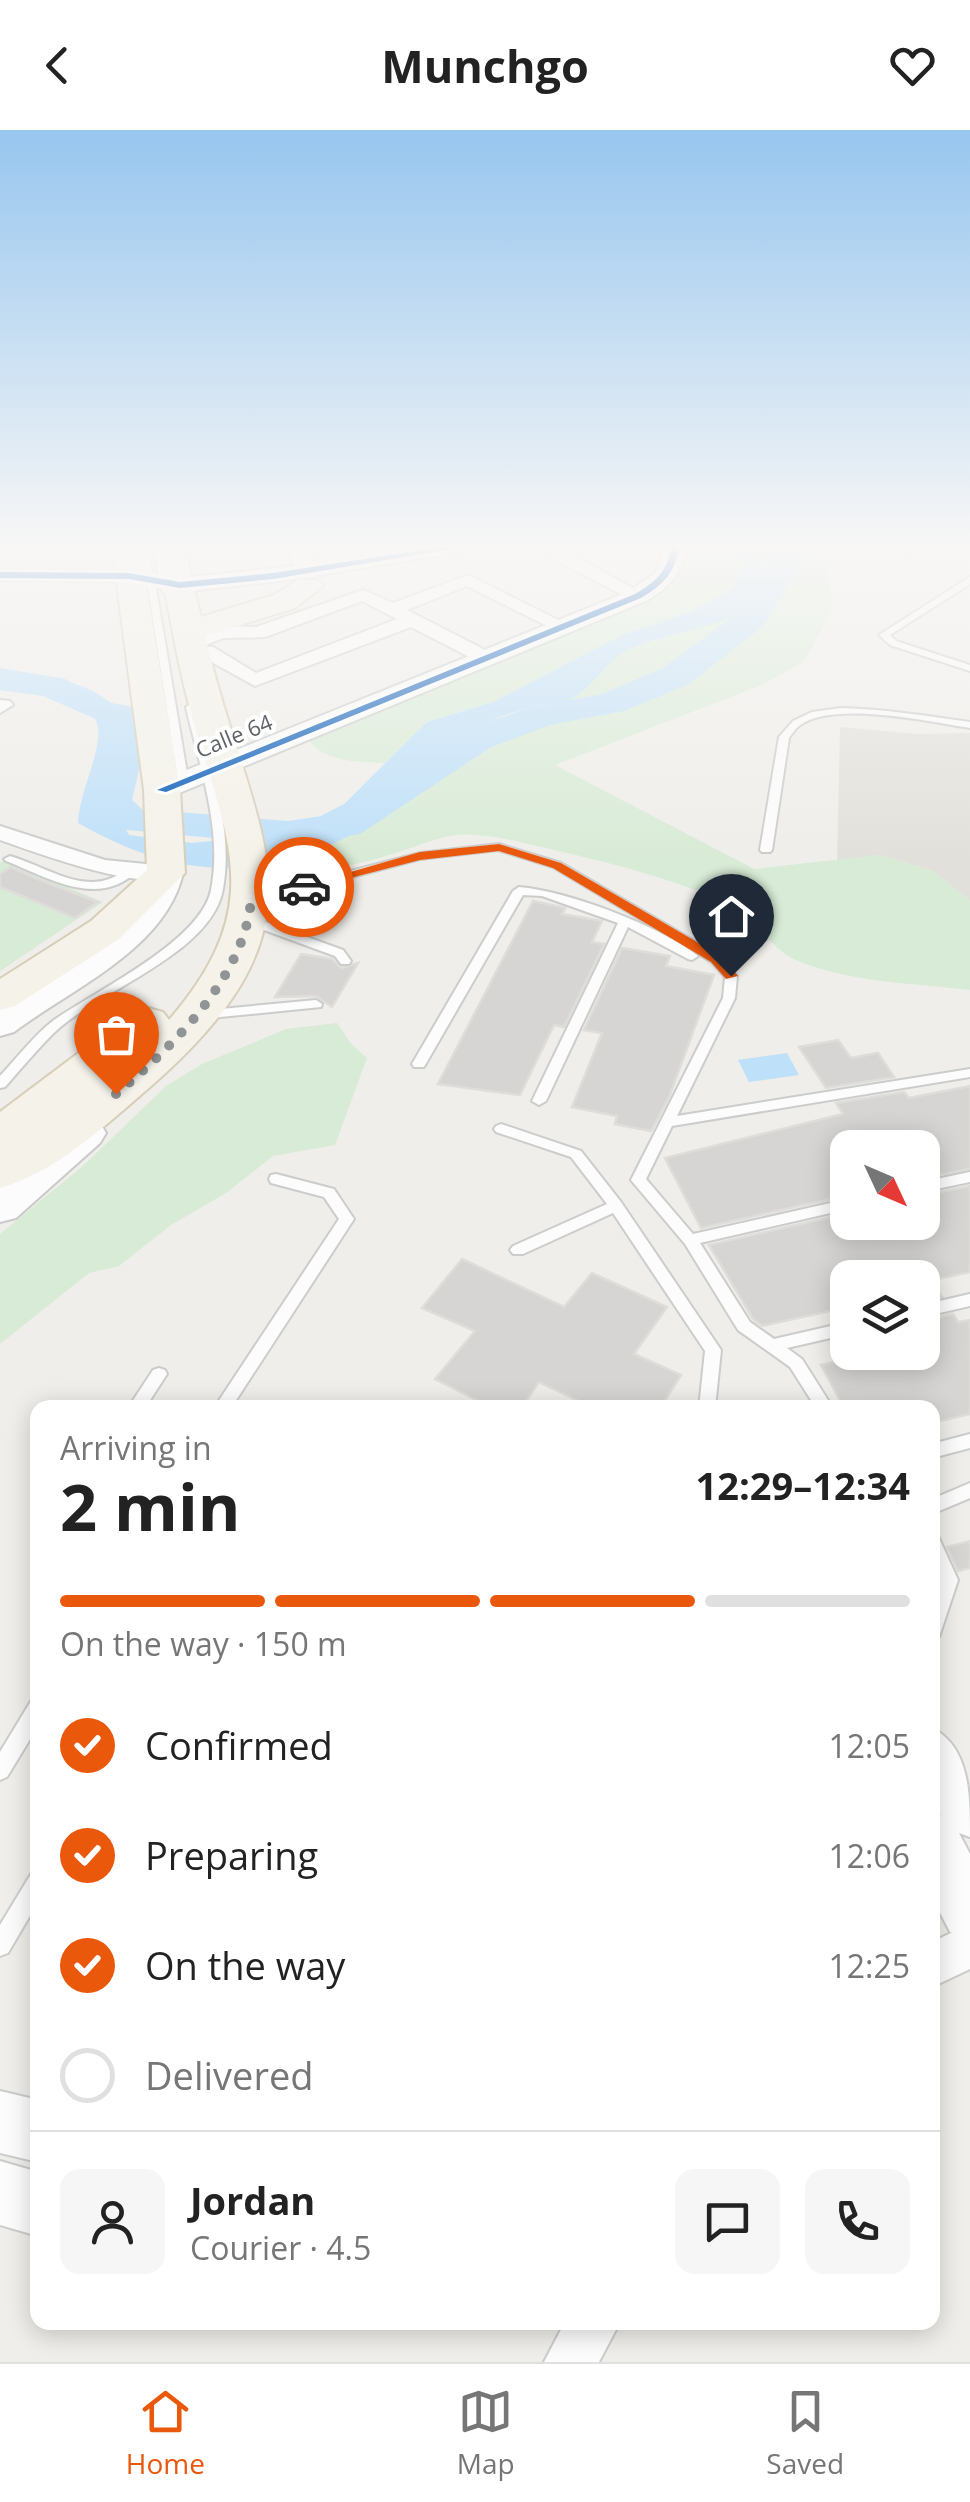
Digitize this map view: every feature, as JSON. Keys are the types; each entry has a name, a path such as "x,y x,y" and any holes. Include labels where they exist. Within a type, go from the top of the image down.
{"main road":[{"path":"0,1207 169,1062 210,1014 242,903 230,825 173,651"},
{"path":"0,997 105,930 149,871 165,832 210,772 189,651"},
{"path":"0,1024 110,946 150,911 160,898 149,871"},
{"path":"0,1136 161,1010 212,960 242,903"},
{"path":"0,1172 90,1115 140,1073 204,1003 242,903"}],"street":[{"path":"206,651 255,680 330,651"},
{"path":"473,651 486,658"},
{"name":"Calle 64","path":"210,772 503,651"},
{"path":"0,833 102,867 149,871"},
{"path":"944,1803 970,1912"},
{"path":"940,1961 970,1946"},
{"path":"0,2122 30,2130"},
{"path":"0,2194 30,2202"},
{"path":"569,2362 590,2330"}],"lane":[{"path":"922,651 967,664"},
{"path":"189,696 210,772"},
{"path":"766,850 784,737 792,723 811,714 840,710 970,725"},
{"path":"0,1084 54,1026 176,947 214,901 242,903 420,856 499,848 557,865 716,959 731,976 729,998 638,1180 690,1240 744,1326 796,1363 820,1400"},
{"path":"10,859 71,882 100,888 149,871"},
{"path":"420,1064 519,891 544,893 626,922 731,976"},
{"path":"242,903 308,942 339,953 345,961"},
{"path":"539,1100 626,922"},
{"path":"308,942 312,956"},
{"path":"262,1009 286,1000"},
{"path":"210,1014 316,1004"},
{"path":"670,1122 970,1074"},
{"path":"501,1129 576,1154 616,1206 713,1350 709,1400"},
{"path":"940,1184 970,1177"},
{"path":"227,1400 348,1219 329,1193 276,1180"},
{"path":"518,1250 616,1206"},
{"path":"690,1240 830,1208"},
{"path":"940,1307 970,1300"},
{"path":"774,1345 830,1332"},
{"path":"141,1400 159,1374"},
{"path":"940,1449 970,1441"},
{"path":"940,1503 970,1490"},
{"path":"940,1559 949,1580 940,1608"},
{"path":"0,1770 30,1720"},
{"path":"0,1945 30,1895"}],"shaded area":[{"path":"840,727 918,734 970,733 970,901 931,870 879,855 837,862"}],"green space":[{"path":"502,651 591,651 493,702 427,722 386,763 335,758 309,741 275,743"},
{"path":"625,651 810,651 804,662 759,686 555,765 754,869 879,855 931,870 970,901 970,990 883,981 819,968 788,956 743,914 713,897 632,869 505,839 449,836 374,860 334,866 317,863 305,854 379,814 434,755 485,722 566,701 592,682 600,668"},
{"path":"3,860 103,902 0,971 0,863"},
{"path":"337,1023 367,1058 335,1145 273,1156 226,1193 171,1225 119,1266 89,1273 0,1344 0,1234 84,1165 166,1086 202,1064 286,1029"}],"water":[{"path":"591,651 626,651 584,690 566,701 495,719 445,746 382,811 349,836 281,861 201,867 151,856 78,823 96,750 97,723 79,702 64,696 0,687 0,674 65,682 105,698 118,712 126,731 126,755 112,791 129,835 192,843 288,833 344,804 427,722 493,702"},
{"path":"787,1053 799,1075 749,1082 738,1060"}],"building":[{"path":"11,867 98,902 75,918 0,887 0,874"},
{"path":"533,901 565,908 562,914 602,921 592,942 604,944 564,1027 554,1025 520,1095 438,1084"},
{"path":"622,948 670,956 666,966 714,975 669,1097 651,1131 615,1124 617,1116 572,1107 602,1033 584,1030"},
{"path":"301,954 332,959 341,968 358,963 332,1007 316,996 275,997"},
{"path":"838,1040 851,1058 878,1053 894,1077 826,1088 799,1047"},
{"path":"970,1086 970,1169 940,1175 940,1130 830,1130 830,1199 701,1228 665,1158 843,1114 836,1103 904,1092 909,1098"},
{"path":"970,1186 970,1272 940,1278 940,1260 830,1260 830,1311 762,1326 753,1319 709,1245 830,1217 830,1240 940,1240 940,1192"},
{"path":"462,1259 564,1307 592,1273 667,1307 634,1354 681,1375 665,1400 577,1400 539,1382 527,1400 477,1400 435,1379 475,1331 422,1308"},
{"path":"953,1314 958,1322 970,1320 970,1414 940,1421 940,1400 840,1400 821,1365 830,1363 830,1370 940,1370 940,1317"},
{"path":"970,1541 970,1568 958,1571 947,1547"}],"waterway":[{"path":"0,679 52,687 102,712 120,715 127,740 112,803 131,820 288,833 346,825 478,739 541,716 611,703 676,676 709,651"}],"cycle path":[{"path":"162,790 503,651"}],"way so far":[{"path":"116,1094 204,1003 239,952 251,900 304,887"}],"route":[{"path":"304,887 420,856 499,848 557,865 716,959 731,976"}]}
